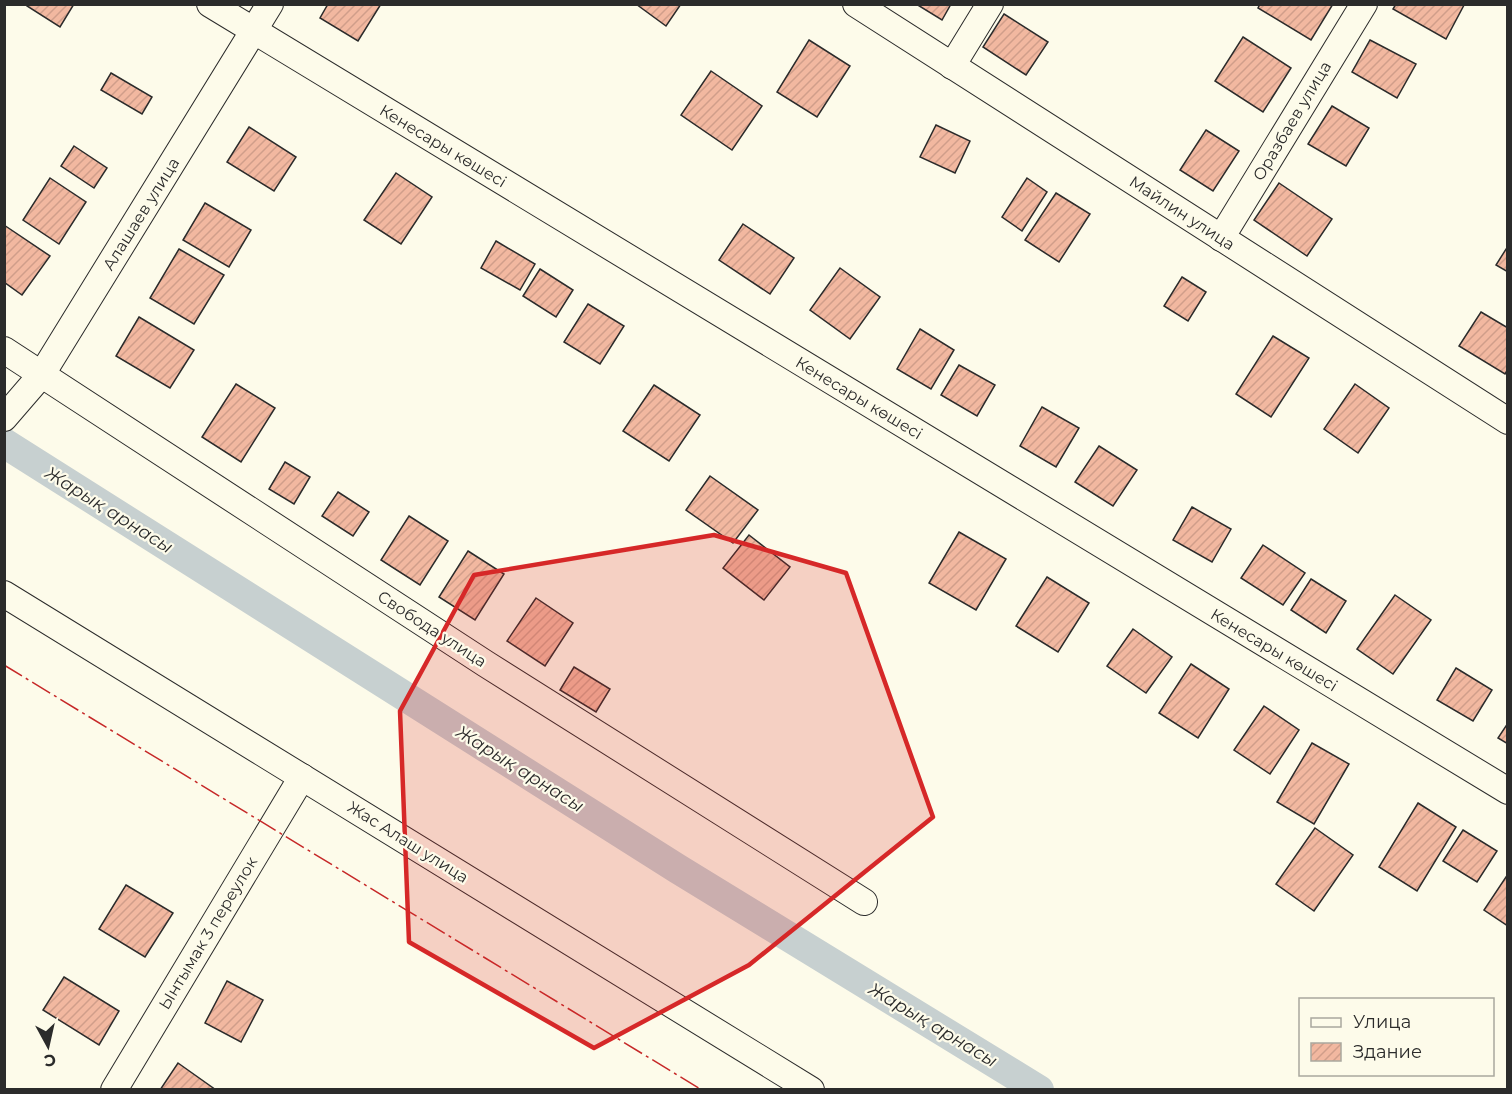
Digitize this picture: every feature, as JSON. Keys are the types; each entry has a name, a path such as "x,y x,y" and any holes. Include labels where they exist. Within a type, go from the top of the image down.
{"street":[{"name":"Кенесары көшесі","path":"210,4 1508,792"},
{"name":"Алашаев улица","path":"6,416 42,374 270,4"},
{"name":"Майлин улица","path":"856,4 1508,421"},
{"path":"952,66 990,4"},
{"name":"Оразбаев улица","path":"1221,238 1364,4"},
{"name":"Свобода улица","path":"4,350 486,664 864,902"},
{"name":"Жас Алаш улица","path":"4,594 812,1089"},
{"name":"Ынтымак 3 переулок","path":"114,1089 302,777"}],"highlighted area":[{"path":"714,535 846,573 933,817 749,965 594,1048 409,942 400,711 474,575"}],"building":[{"path":"28,4 74,4 60,27 27,6"},
{"path":"328,4 381,4 358,41 320,18"},
{"path":"636,4 681,4 666,26"},
{"path":"916,4 951,4 942,20"},
{"path":"1260,4 1333,4 1311,40 1258,8"},
{"path":"1396,4 1464,5 1446,39 1393,9"},
{"path":"1004,14 1048,42 1026,75 983,47"},
{"path":"1243,37 1291,68 1263,112 1215,81"},
{"path":"809,40 850,66 817,117 777,92"},
{"path":"1370,40 1416,64 1397,98 1352,72"},
{"path":"711,71 762,106 732,150 681,115"},
{"path":"111,73 152,97 142,114 101,90"},
{"path":"1332,106 1369,128 1346,166 1308,144"},
{"path":"936,125 970,141 955,173 920,157"},
{"path":"249,127 296,157 274,191 227,162"},
{"path":"1206,130 1239,151 1213,191 1180,170"},
{"path":"74,146 107,168 94,188 61,166"},
{"path":"396,173 432,197 401,244 364,220"},
{"path":"50,178 86,202 59,244 23,220"},
{"path":"1027,178 1047,192 1022,231 1002,217"},
{"path":"1279,183 1332,219 1307,256 1254,220"},
{"path":"1056,193 1090,214 1059,262 1025,240"},
{"path":"205,203 251,230 229,267 183,240"},
{"path":"743,224 794,258 770,294 719,260"},
{"path":"4,225 50,256 22,295 4,282"},
{"path":"496,241 535,264 520,290 481,268"},
{"path":"1508,246 1508,272 1496,265"},
{"path":"179,249 224,275 194,324 150,298"},
{"path":"840,268 880,297 850,339 810,310"},
{"path":"540,269 573,290 556,317 523,296"},
{"path":"1182,277 1206,292 1188,321 1164,306"},
{"path":"588,304 624,326 600,364 564,342"},
{"path":"1481,312 1508,328 1508,369 1505,374 1459,346"},
{"path":"139,317 194,350 170,388 116,356"},
{"path":"920,329 954,350 931,389 897,369"},
{"path":"1273,336 1309,358 1271,417 1236,394"},
{"path":"959,365 995,385 977,416 941,395"},
{"path":"236,384 275,408 241,462 202,437"},
{"path":"1355,384 1389,408 1358,453 1324,429"},
{"path":"654,385 700,415 669,461 623,431"},
{"path":"1042,407 1079,428 1056,467 1020,446"},
{"path":"1099,446 1137,470 1113,506 1075,482"},
{"path":"285,462 310,477 294,504 269,489"},
{"path":"710,476 758,510 733,543 686,510"},
{"path":"338,492 369,512 353,536 322,516"},
{"path":"1192,507 1231,529 1212,562 1173,540"},
{"path":"409,516 448,541 420,585 381,560"},
{"path":"959,532 1006,559 976,610 929,583"},
{"path":"749,535 790,567 764,600 723,568"},
{"path":"1263,545 1305,573 1283,605 1241,578"},
{"path":"468,551 504,574 475,620 439,597"},
{"path":"1047,577 1089,603 1058,652 1016,626"},
{"path":"1311,579 1346,601 1326,633 1291,610"},
{"path":"1395,595 1431,620 1393,674 1357,649"},
{"path":"536,598 573,623 545,666 507,641"},
{"path":"1133,629 1172,657 1146,693 1107,666"},
{"path":"1191,664 1229,689 1198,738 1159,713"},
{"path":"574,667 610,689 596,712 560,690"},
{"path":"1456,668 1492,690 1473,721 1437,700"},
{"path":"1264,706 1299,730 1270,774 1234,750"},
{"path":"1508,723 1508,744 1498,738"},
{"path":"1312,743 1349,764 1314,824 1277,802"},
{"path":"1418,803 1456,827 1417,891 1379,867"},
{"path":"1315,828 1353,855 1314,911 1276,884"},
{"path":"1463,830 1497,851 1477,882 1443,861"},
{"path":"1508,874 1508,926 1484,910"},
{"path":"126,885 173,913 145,957 99,929"},
{"path":"64,977 119,1011 99,1045 43,1010"},
{"path":"227,981 263,1000 241,1042 205,1023"},
{"path":"178,1063 216,1090 160,1090"}],"waterway":[{"name":"Жарық арнасы","path":"4,443 678,869 1039,1090"}],"power":[{"path":"4,665 702,1090"}]}
